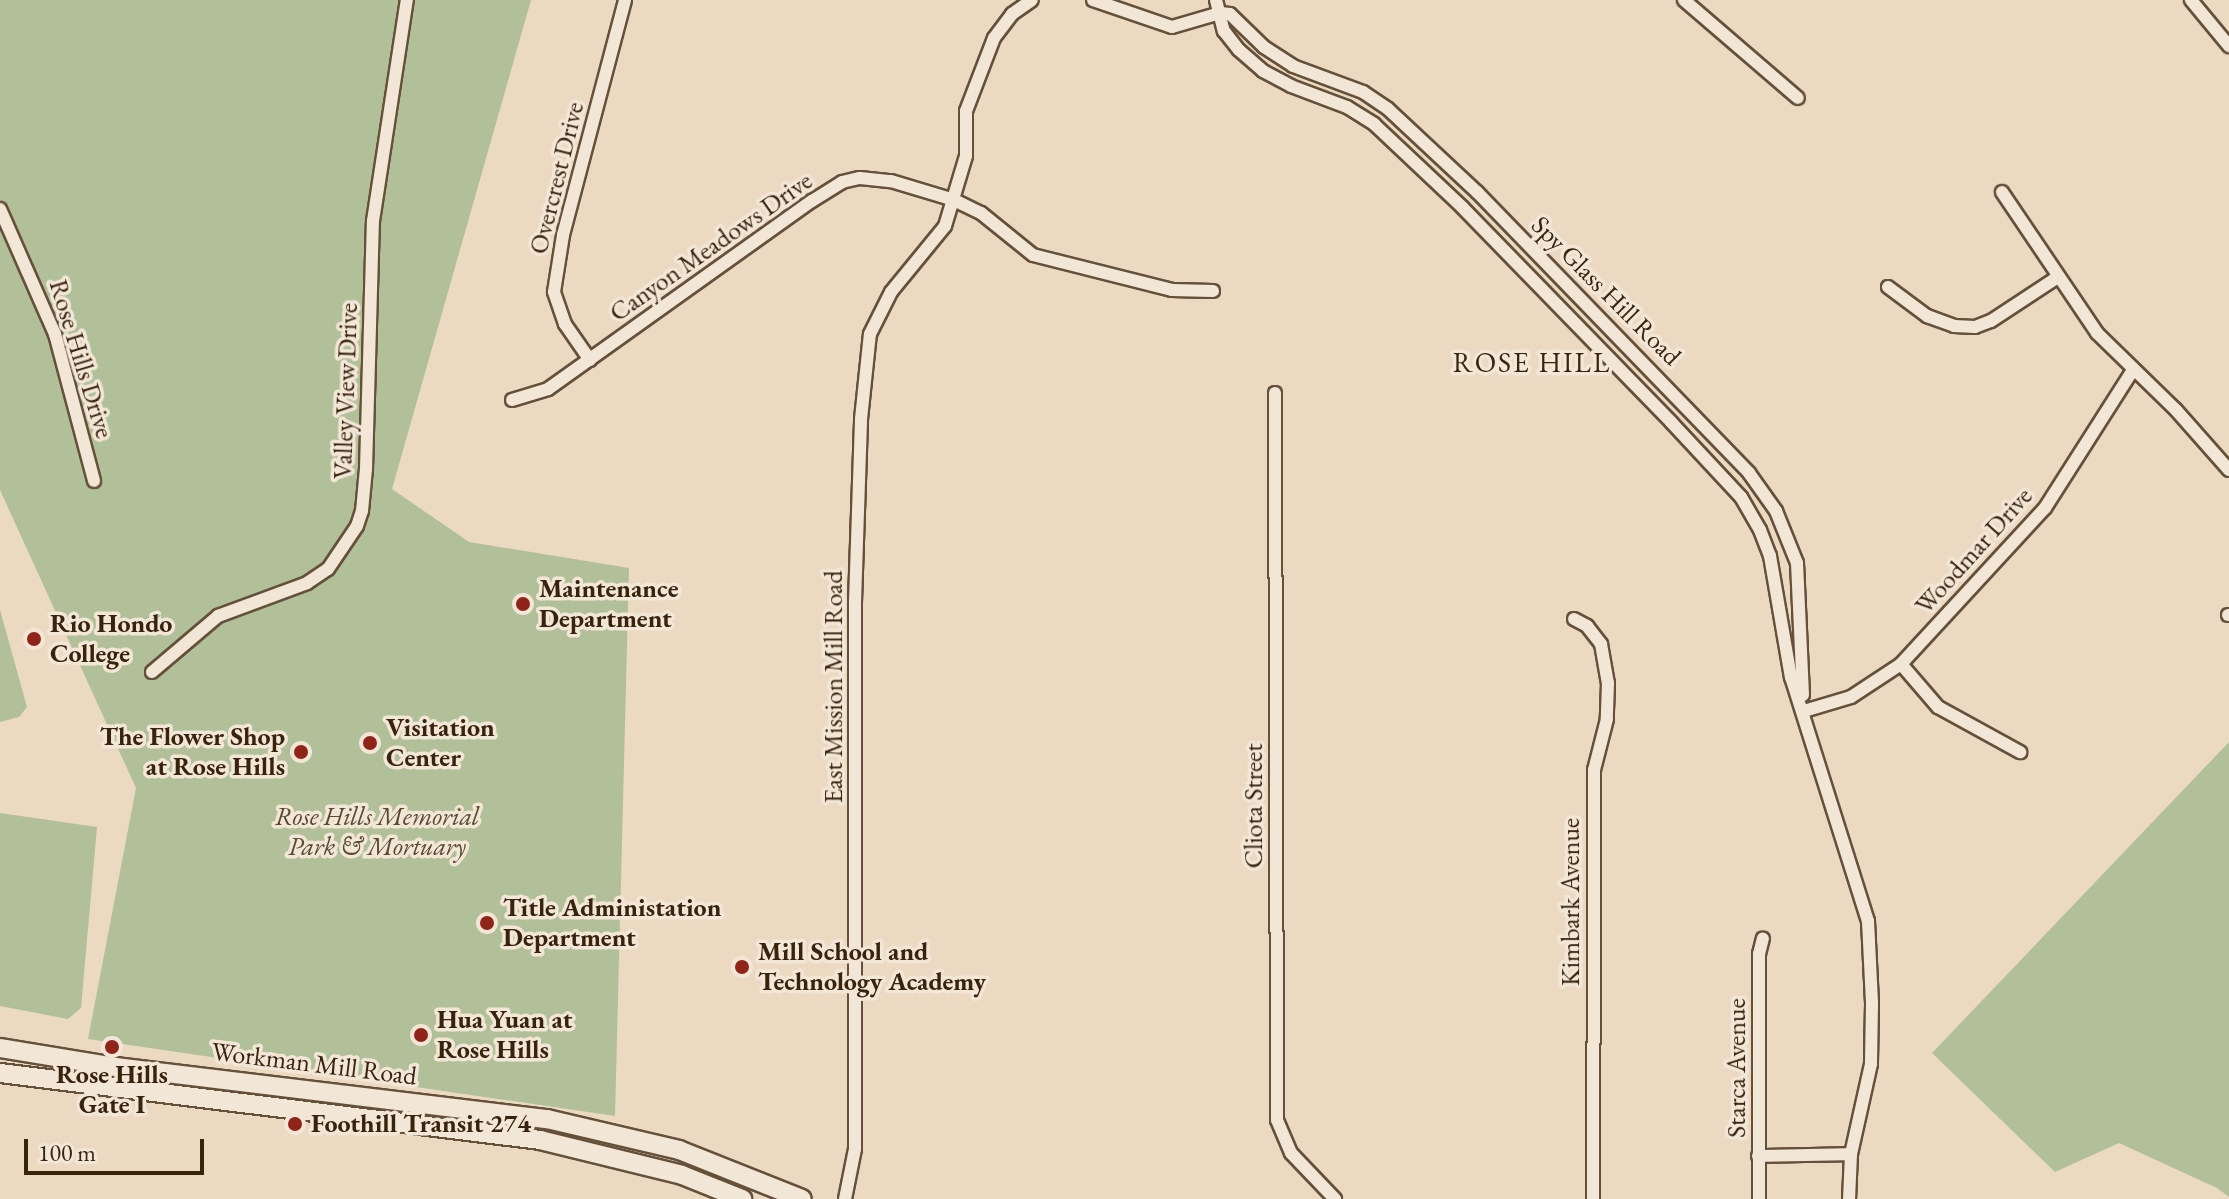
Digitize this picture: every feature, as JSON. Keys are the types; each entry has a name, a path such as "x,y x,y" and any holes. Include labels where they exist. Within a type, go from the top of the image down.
{"main road":[{"name":"Workman Mill Road","path":"0,1048 116,1067 547,1119 626,1135 733,1169 802,1199"},
{"name":"Workman Mill Road","path":"0,1073 518,1136 615,1156 682,1175 742,1199"},
{"path":"518,1136 546,1133 613,1145 621,1143 626,1135"}],"street":[{"name":"Valley View Drive","path":"152,672 218,616 241,604 307,583 328,569 357,526 362,511 366,469 373,221 407,0"},
{"name":"Overcrest Drive","path":"590,360 565,324 554,292 563,235 625,0"},
{"name":"East Mission Mill Road","path":"845,1199 855,1149 855,602 864,391 870,334 891,292 945,226 966,156 966,111 994,38 1012,14 1032,0"},
{"path":"1093,0 1172,27 1218,6"},
{"path":"1684,0 1798,98"},
{"path":"2191,0 2229,46"},
{"name":"Spy Glass Hill Road","path":"1218,6 1224,31 1263,71 1291,86 1347,107 1385,134 1463,208 1741,497 1760,530 1770,556 1791,677 1804,711 1824,790 1868,921 1871,1064 1851,1154 1849,1199"},
{"name":"Spy Glass Hill Road","path":"1218,6 1264,47 1293,66 1363,92 1388,109 1488,203 1749,473 1776,511 1797,563 1804,711"},
{"name":"Canyon Meadows Drive","path":"512,400 548,389 842,182 860,178 891,181 954,200 981,213 1033,255 1172,290 1213,291"},
{"path":"2002,192 2097,333 2229,470"},
{"name":"Rose Hills Drive","path":"0,209 55,334 94,481"},
{"path":"1888,287 1927,316 1954,326 1975,327 1991,321 2058,277"},
{"name":"Woodmar Drive","path":"1804,711 1851,697 1901,664 2045,508 2133,370"},
{"name":"Cliota Street","path":"1275,393 1277,1120 1291,1153 1335,1199"},
{"name":"Kimbark Avenue","path":"1574,619 1587,626 1601,644 1608,683 1607,719 1594,770 1593,1199"},
{"path":"1901,664 1938,707 2020,752"},
{"name":"Starca Avenue","path":"1759,1199 1759,954 1763,938"},
{"path":"1758,1156 1851,1154"}],"green space":[{"name":"Rose Hills Memorial Park & Mortuary","path":"0,0 531,0 392,489 469,542 629,568 615,1116 88,1039 136,788 0,490"},
{"path":"0,610 27,707 19,717 0,722"},
{"path":"2229,742 2229,1197 2217,1188 2119,1143 2055,1172 1932,1053"},
{"path":"0,813 97,827 81,1008 68,1019 0,1006"}],"place":[{"name":"Maintenance Department","path":"523,604"},
{"name":"Rio Hondo College","path":"34,639"},
{"name":"Visitation Center","path":"370,743"},
{"name":"The Flower Shop at Rose Hills","path":"301,752"},
{"name":"Title Administation Department","path":"487,923"},
{"name":"Mill School and Technology Academy","path":"742,967"},
{"name":"Hua Yuan at Rose Hills","path":"421,1035"},
{"name":"Rose Hills Gate I","path":"112,1047"},
{"name":"Foothill Transit 274","path":"295,1124"}],"district":[{"name":"ROSE HILL","path":"1532,362"}]}
